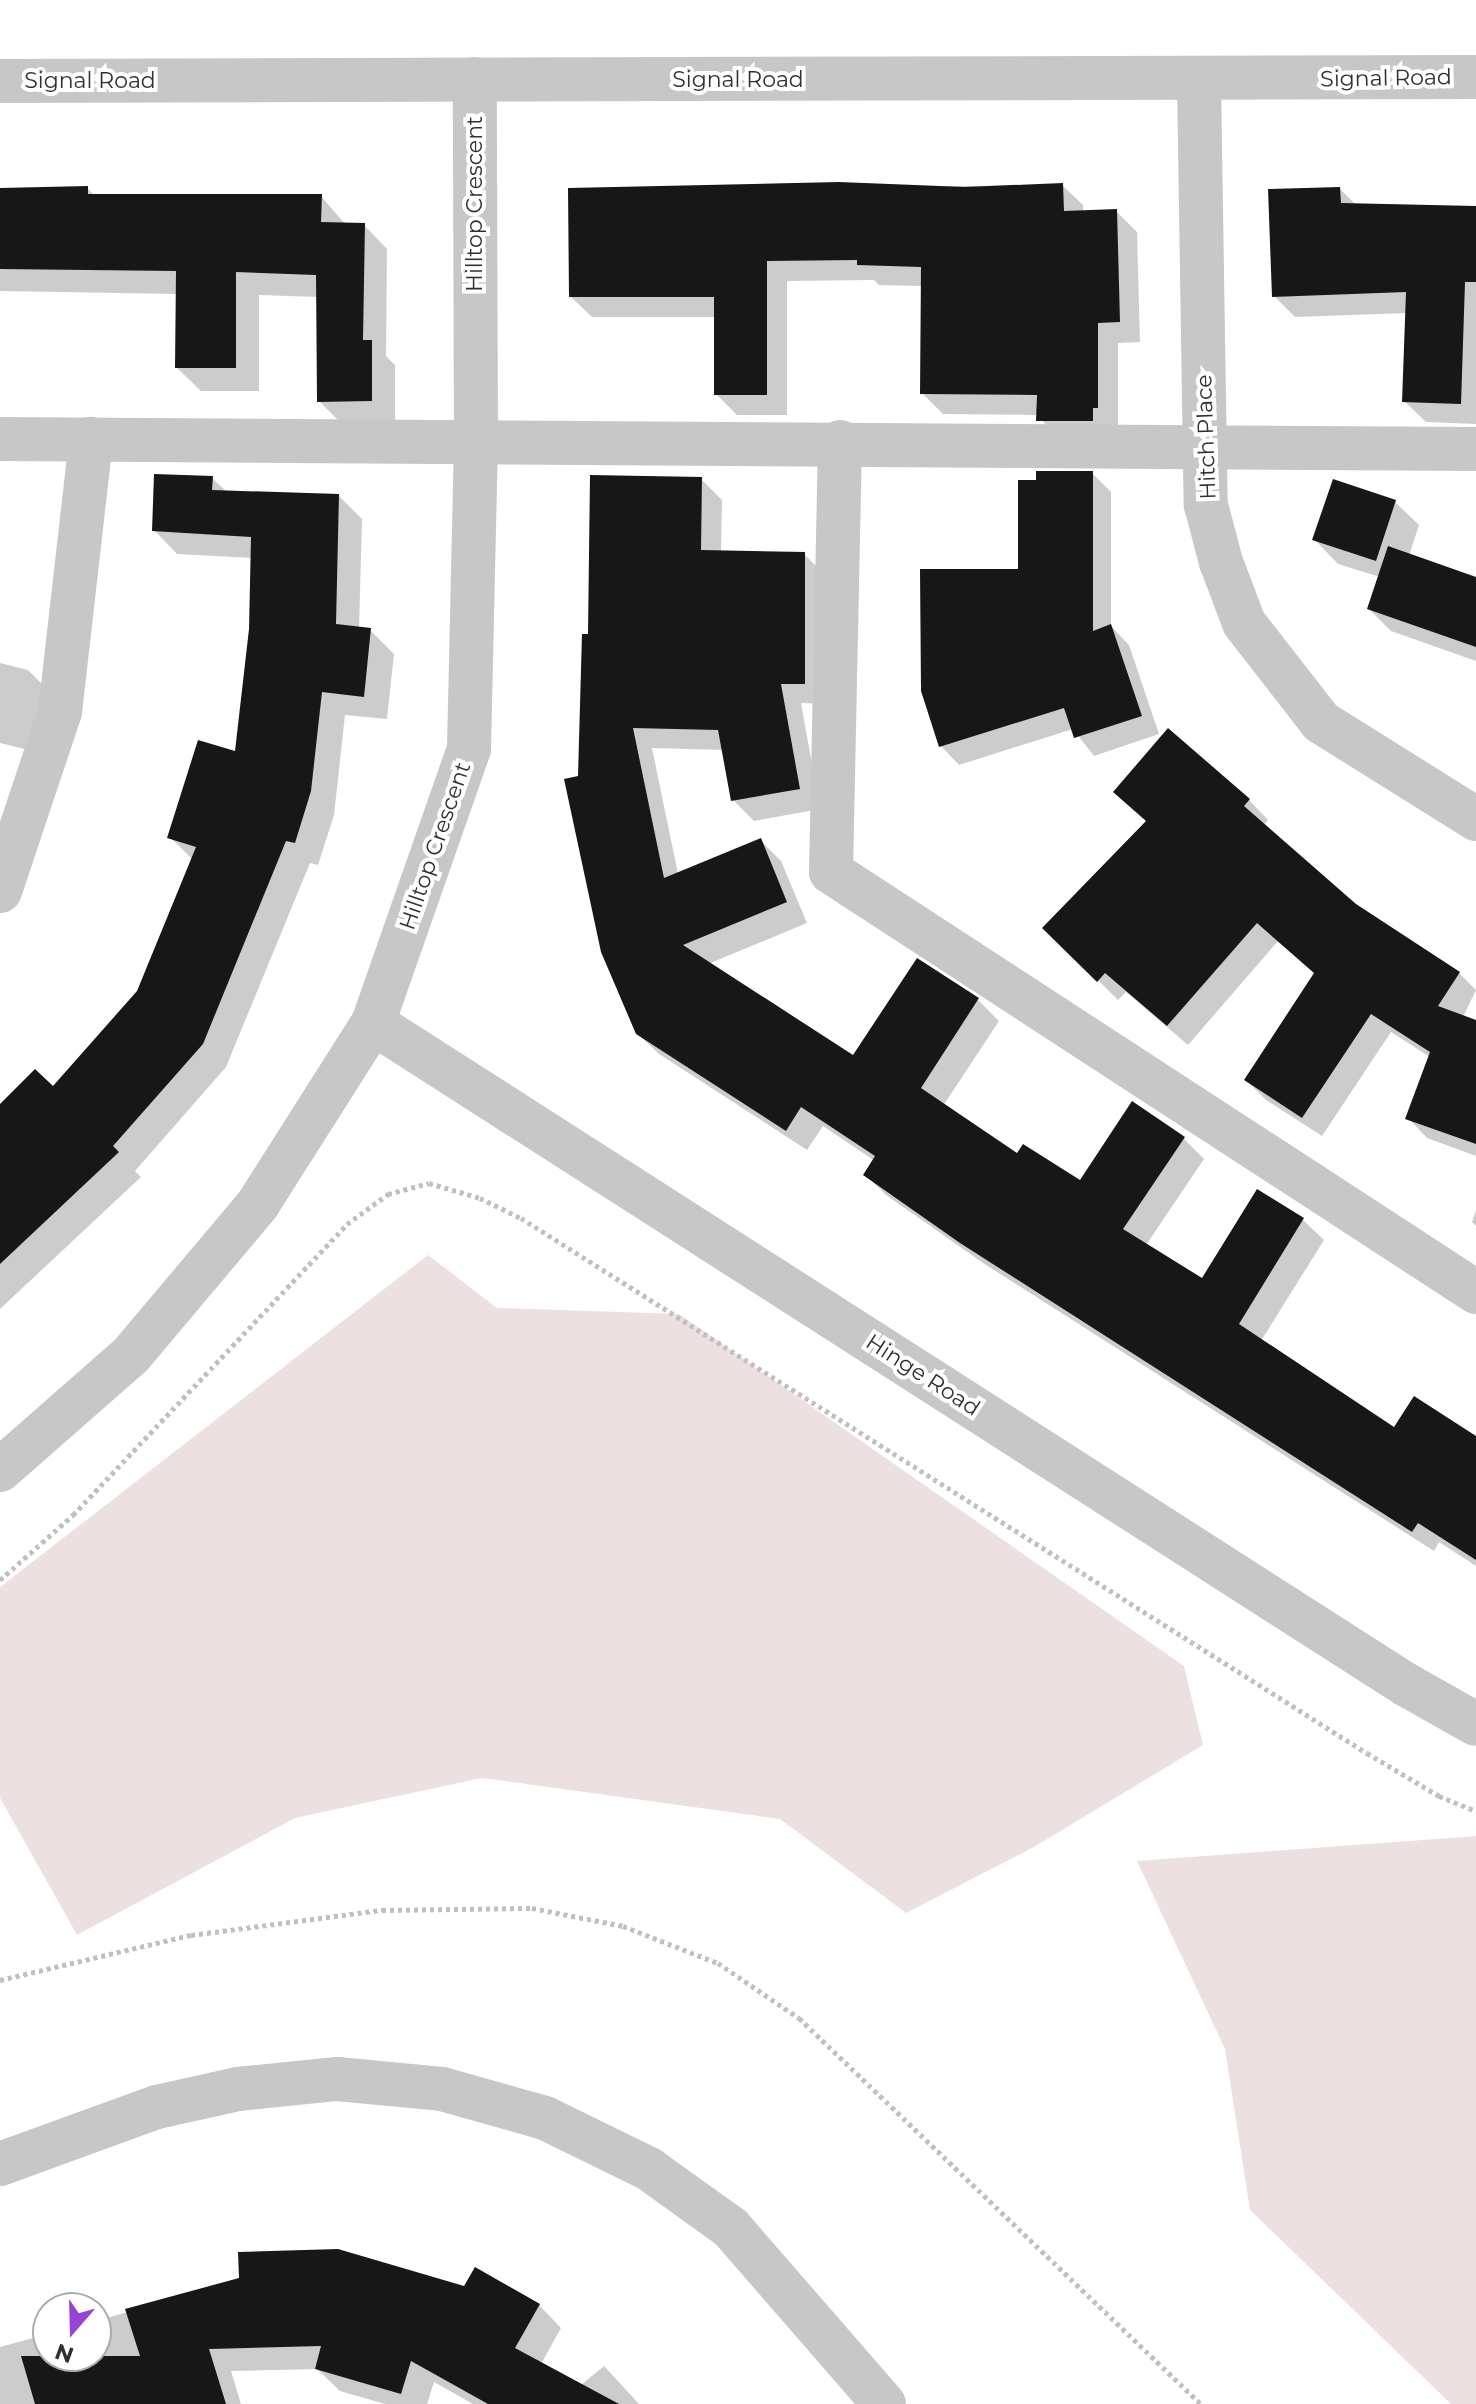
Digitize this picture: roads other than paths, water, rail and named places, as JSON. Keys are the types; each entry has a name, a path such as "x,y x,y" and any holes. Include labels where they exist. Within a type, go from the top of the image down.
{"street":[{"name":"Signal Road","path":"0,81 1199,81 1476,77"},
{"name":"Hilltop Crescent","path":"0,1470 131,1355 258,1204 373,1023 469,749 476,438 475,79"},
{"name":"Hitch Place","path":"1199,81 1206,505 1221,562 1244,623 1272,665 1321,722 1476,819"},
{"path":"0,439 476,438 1476,449"},
{"path":"0,891 60,712 91,439"},
{"path":"840,442 831,872 1476,1292"},
{"name":"Hinge Road","path":"373,1023 1405,1684 1476,1724"},
{"path":"0,2164 157,2107 238,2089 337,2079 442,2089 545,2118 649,2169 731,2228 884,2404"}]}
